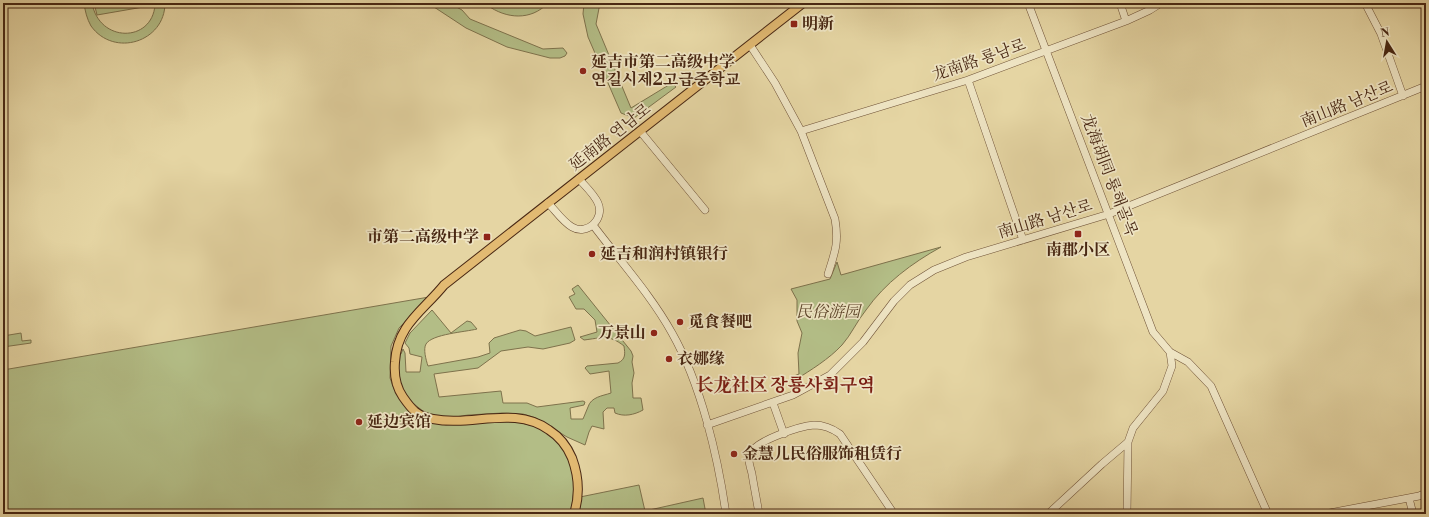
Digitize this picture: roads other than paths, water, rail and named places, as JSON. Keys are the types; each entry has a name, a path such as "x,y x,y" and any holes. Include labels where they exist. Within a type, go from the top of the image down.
{"main road":[{"name":"延南路 연남로","path":"574,514 578,500 578,478 573,460 565,444 545,427 533,422 510,417 453,421 421,417 410,407 396,382 394,368 399,340 408,323 450,280 803,3"}],"street":[{"name":"龙海胡同 룡해골목","path":"1028,3 1153,332 1170,352"},
{"path":"1120,3 1126,21"},
{"name":"龙南路 룡남로","path":"802,131 968,80 1126,21 1161,3"},
{"path":"1365,3 1381,34 1403,96"},
{"path":"750,45 775,82 802,131 835,219 838,235 837,248 828,274"},
{"path":"968,80 1023,240"},
{"name":"南山路 남산로","path":"707,425 773,403 799,392 830,375 863,342 894,301 910,285 934,270 954,261 1109,214 1426,86"},
{"path":"640,132 705,210"},
{"path":"548,203 572,227 582,230 593,226 599,216 598,204 579,179"},
{"path":"593,226 654,305 672,333 691,373 720,474 726,514"},
{"path":"1170,352 1188,362 1211,386 1268,514"},
{"path":"1127,514 1128,442 1133,428 1163,391 1172,366 1170,352"},
{"path":"1169,376 1175,366 1180,363 1188,362"},
{"path":"773,403 784,434"},
{"path":"759,514 749,456 751,452 761,442 772,437 792,430 815,425 822,426 840,434 894,514"},
{"path":"1048,514 1128,442"},
{"path":"1324,514 1409,498 1426,493"},
{"path":"1409,498 1413,514"}],"place":[{"name":"明新","path":"794,24"},
{"name":"延吉市第二高级中学 연길시제2고급중학교","path":"583,71"},
{"name":"南郡小区","path":"1078,234"},
{"name":"市第二高级中学","path":"487,237"},
{"name":"延吉和润村镇银行","path":"592,254"},
{"name":"觅食餐吧","path":"680,322"},
{"name":"万景山","path":"654,333"},
{"name":"衣娜缘","path":"669,359"},
{"name":"延边宾馆","path":"359,422"},
{"name":"金慧儿民俗服饰租赁行","path":"734,454"}],"district":[{"name":"长龙社区 장룡사회구역","path":"785,385"}],"park label":[{"name":"民俗游园","path":"828,312"}]}
